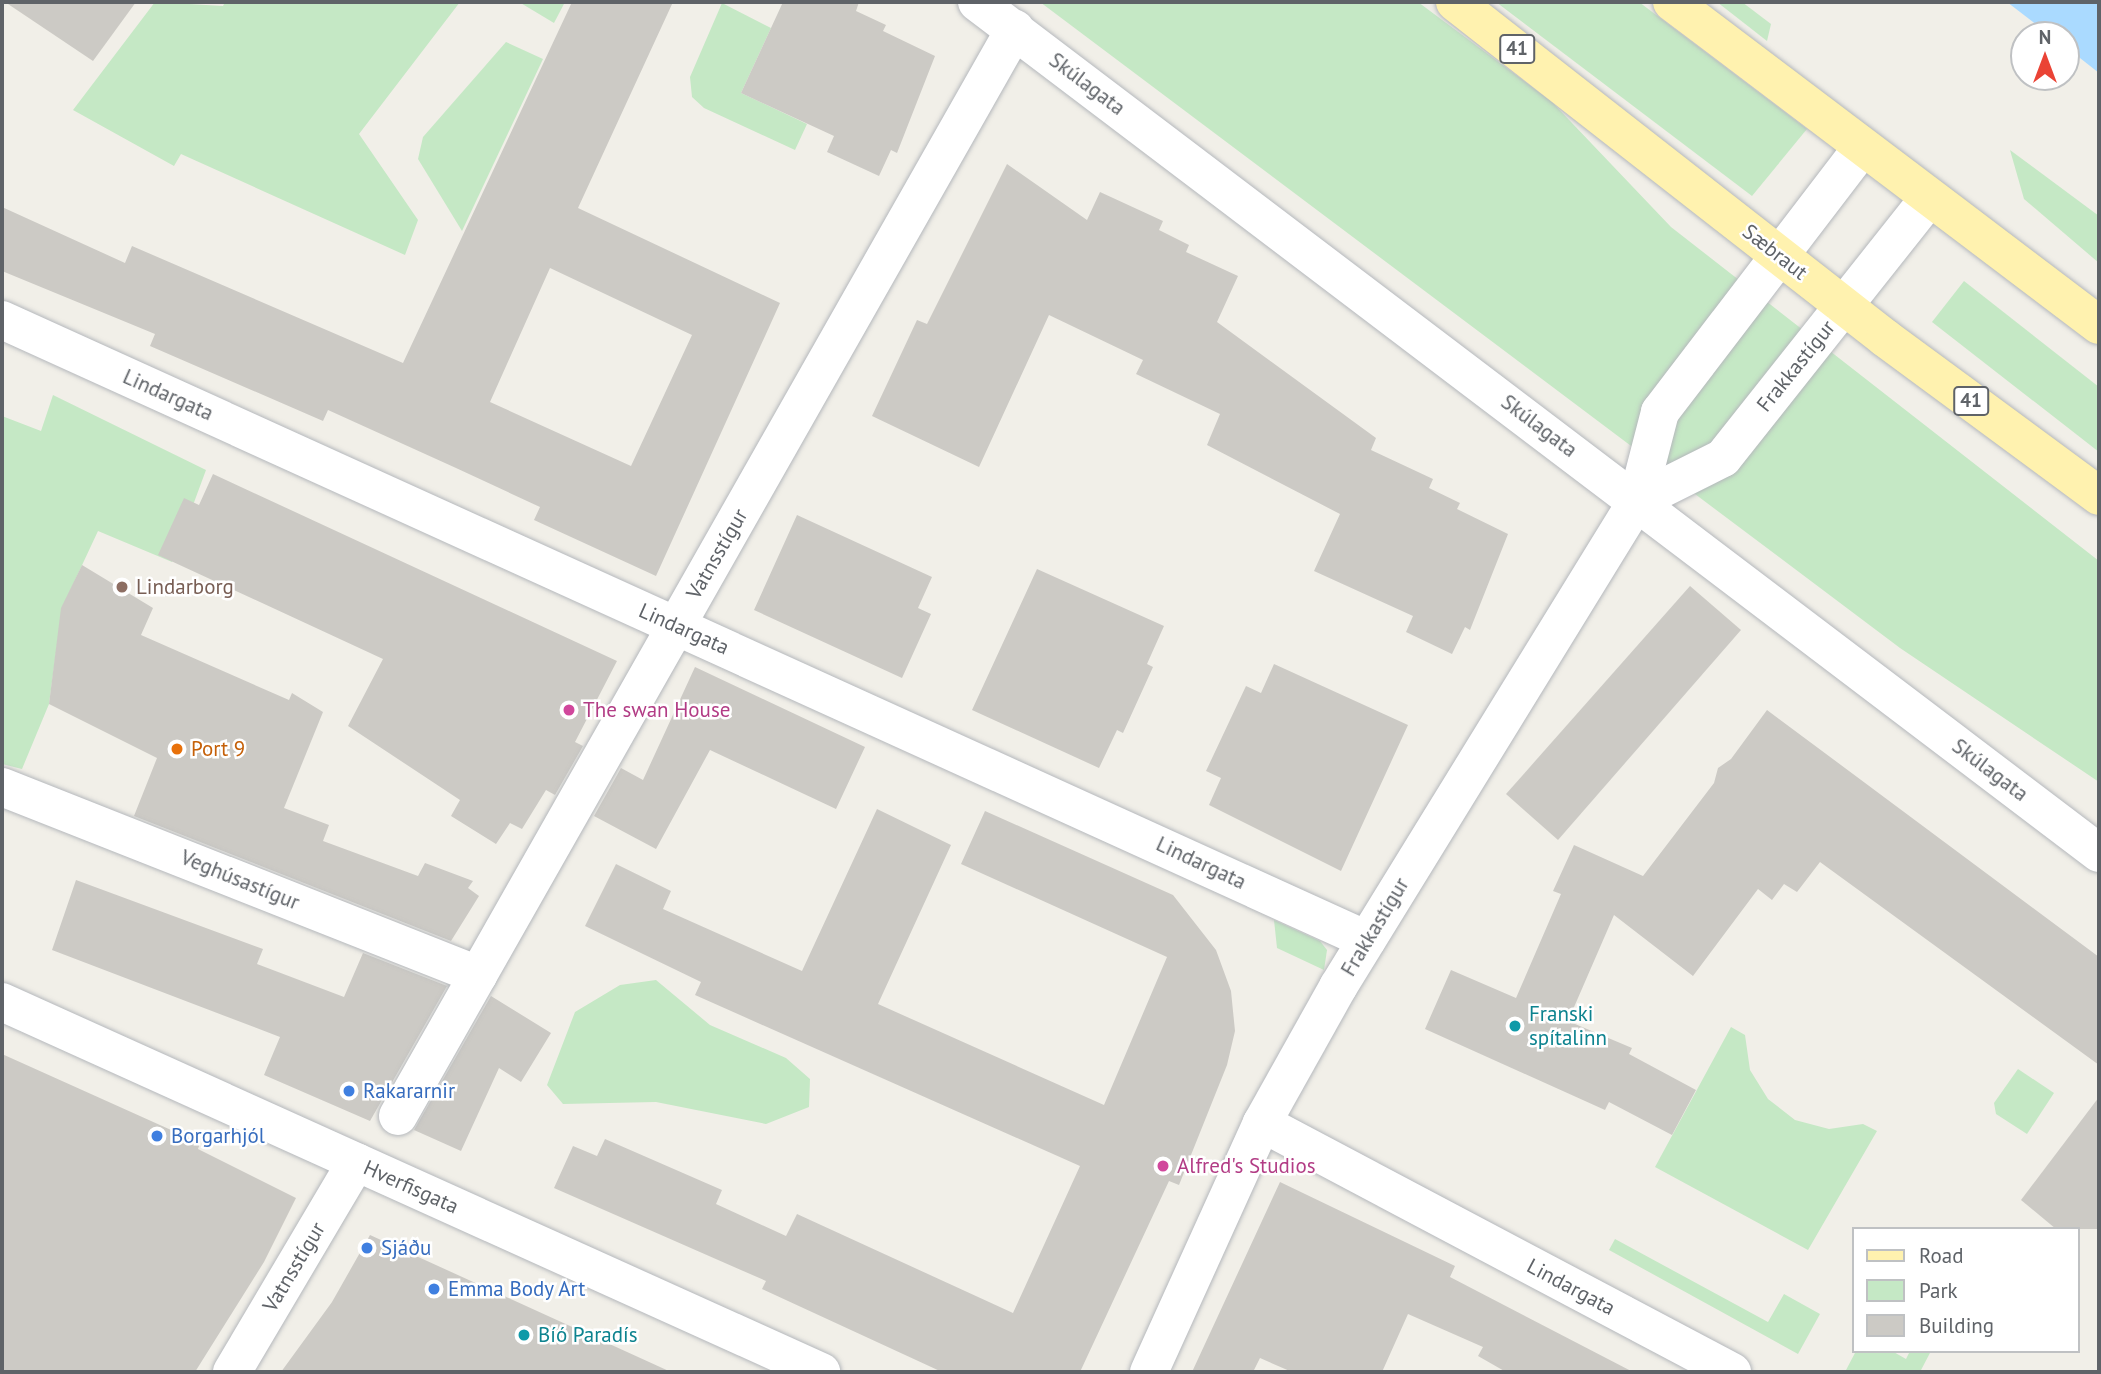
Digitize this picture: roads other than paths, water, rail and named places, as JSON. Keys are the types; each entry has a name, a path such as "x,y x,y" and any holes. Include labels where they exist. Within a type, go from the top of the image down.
{"main road":[{"name":"Sæbraut","path":"1455,2 1844,306 2099,496"},
{"path":"1672,2 2099,325"}],"street":[{"name":"Skúlagata","path":"977,2 2099,853"},
{"name":"Vatnsstígur","path":"398,1116 1015,29"},
{"name":"Frakkastígur","path":"1149,1372 1262,1123 1367,940 1637,501 1660,412 1863,148"},
{"name":"Frakkastígur","path":"1637,501 1723,458 1929,198"},
{"name":"Lindargata","path":"2,320 1367,940"},
{"name":"Veghúsastígur","path":"2,786 478,975"},
{"name":"Hverfisgata","path":"2,1002 821,1372"},
{"name":"Lindargata","path":"1262,1123 1732,1372"},
{"name":"Vatnsstígur","path":"232,1372 356,1162"}],"water":[{"path":"2007,2 2099,2 2099,73 2080,58 2080,21 2032,21"}],"place":[{"name":"Lindarborg","path":"122,587"},
{"name":"The swan House","path":"569,710"},
{"name":"Port 9","path":"177,749"},
{"name":"Franski spítalinn","path":"1515,1026"},
{"name":"Rakararnir","path":"349,1091"},
{"name":"Borgarhjól","path":"157,1136"},
{"name":"Alfred's Studios","path":"1163,1166"},
{"name":"Sjáðu","path":"367,1248"},
{"name":"Emma Body Art","path":"434,1289"},
{"name":"Bíó Paradís","path":"524,1335"}]}
